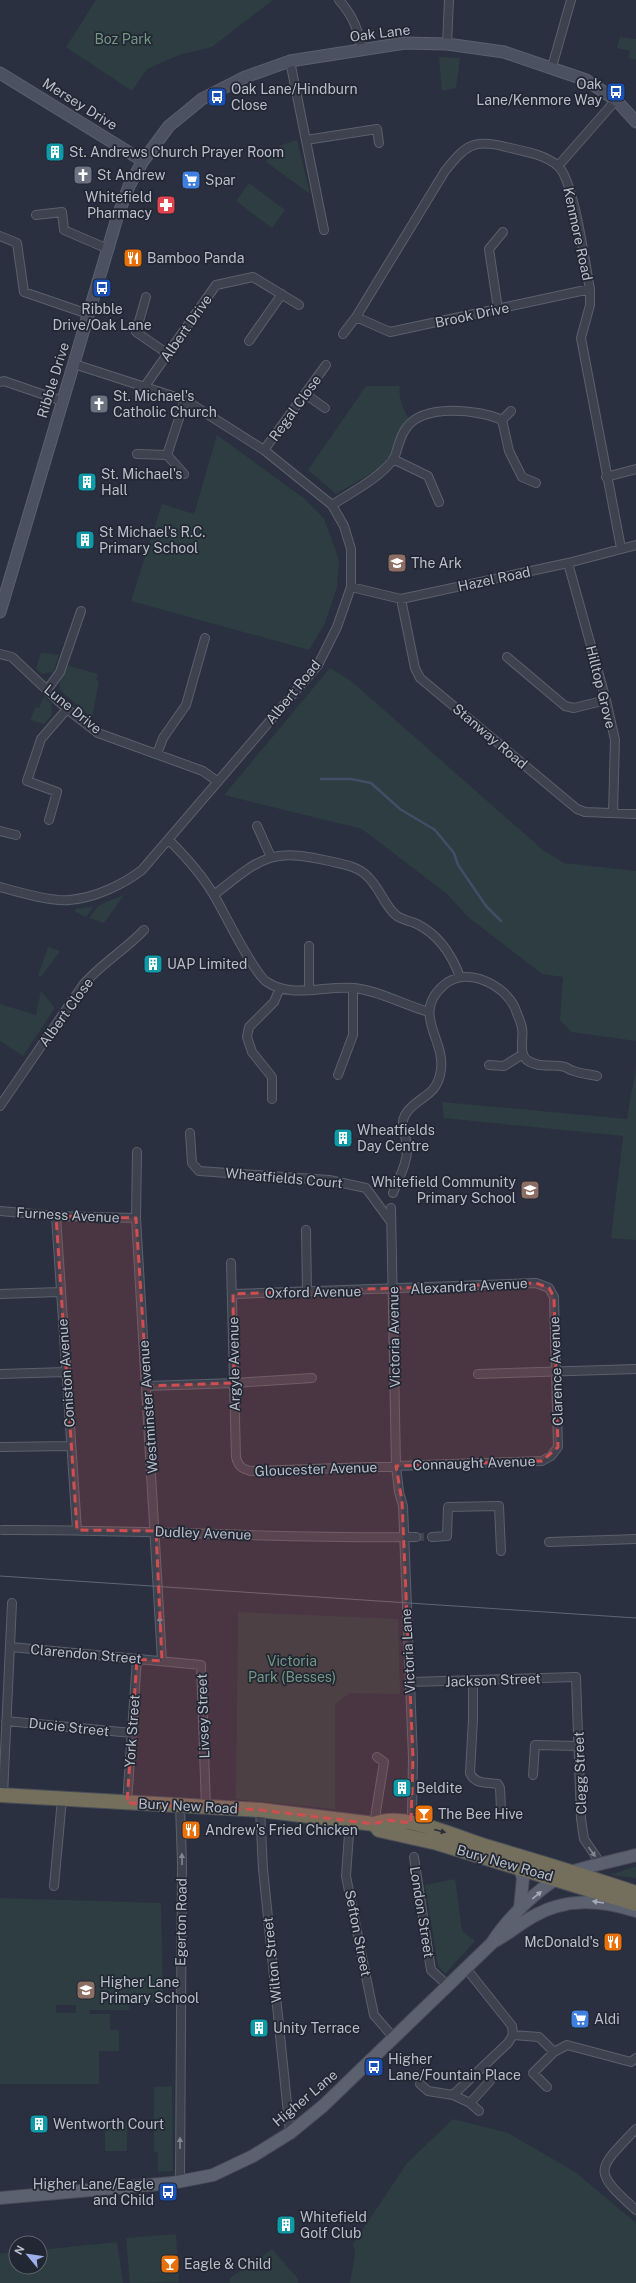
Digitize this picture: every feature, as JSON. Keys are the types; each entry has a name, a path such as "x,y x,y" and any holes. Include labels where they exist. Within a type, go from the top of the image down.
{"highway":[{"name":"Bury New Road","path":"1,1796 260,1810 374,1824 387,1820 520,1869 564,1875 636,1893"},
{"name":"Bury New Road","path":"410,1829 522,1855 564,1875 636,1904"}],"main road":[{"path":"564,1875 636,1855"},
{"path":"520,1869 523,1878 520,1908"},
{"name":"Higher Lane","path":"0,2198 180,2182 214,2175 253,2156 290,2133 323,2106 465,1967 492,1943 500,1930 520,1908 564,1875"},
{"path":"492,1943 533,1916 566,1903 593,1901 636,1911"}],"street":[{"path":"339,0 351,14 358,27 362,50"},
{"path":"447,44 449,0"},
{"path":"552,67 571,0"},
{"name":"Oak Lane","path":"144,162 170,126 202,99 245,77 290,61 405,43 447,44 504,52 552,67 586,80 616,100 636,122"},
{"path":"290,61 324,230"},
{"name":"Mersey Drive","path":"0,73 144,162"},
{"path":"558,166 616,100"},
{"path":"306,140 377,129 379,143"},
{"name":"Kenmore Road","path":"343,334 356,317 445,171 461,151 480,142 541,156 558,166 569,185 590,289 590,305 581,338 620,548"},
{"name":"Ribble Drive","path":"0,612 108,249 129,186 144,162"},
{"path":"36,215 62,212 64,230 108,249"},
{"path":"498,309 489,249 503,232"},
{"path":"0,236 17,243 24,292 88,314"},
{"name":"Albert Drive","path":"145,386 216,285 253,277 299,305"},
{"name":"Brook Drive","path":"356,317 390,332 590,289"},
{"path":"249,341 282,294"},
{"path":"146,298 136,332 168,354"},
{"name":"Albert Road","path":"0,887 23,894 68,900 105,891 129,880 138,873 169,840 318,665 337,627 350,587 351,549 344,526 332,505 264,450 184,400 74,364"},
{"name":"Regal Close","path":"264,450 326,366"},
{"path":"0,382 4,381 62,401"},
{"path":"305,394 325,408"},
{"path":"167,455 184,400"},
{"path":"332,505 367,482 393,459 400,436 414,418 429,412 447,411 484,414 502,420"},
{"path":"502,420 511,411"},
{"path":"502,420 509,451 522,477 536,483"},
{"path":"137,454 167,455 184,474"},
{"path":"393,459 428,476 439,502"},
{"path":"606,477 636,469"},
{"path":"517,485 522,477"},
{"name":"Hazel Road","path":"350,587 401,599 568,563 636,545"},
{"name":"Hilltop Grove","path":"568,563 606,700 615,740 613,813"},
{"name":"Stanway Road","path":"401,599 415,668 420,678 577,809 585,812 636,814"},
{"path":"47,690 60,672 81,611"},
{"path":"157,754 163,738 186,705 205,638"},
{"name":"Lune Drive","path":"0,654 12,657 67,708 98,733 203,771 218,782"},
{"path":"507,657 565,706 574,708 606,700"},
{"path":"49,820 57,792 27,781 41,739 67,708"},
{"path":"257,826 258,838 271,857"},
{"path":"0,830 16,835"},
{"path":"169,840 194,868 214,895 257,970 266,981 280,988 309,990 353,988 374,992 409,1007 429,1012"},
{"path":"214,895 248,868 271,857 292,854 352,867 366,874 380,890 389,907 398,917 417,924 436,938 453,958 460,977"},
{"name":"Albert Close","path":"0,1106 83,985 97,969 132,943 144,930"},
{"path":"309,946 309,990"},
{"path":"393,1193 406,1157 407,1147 402,1128 404,1116 412,1106 430,1095 438,1082 441,1070 441,1057 430,1025 429,1012 434,996 445,984 460,977 472,976 487,982 503,993 514,1006 522,1028 523,1054 528,1060 543,1066 565,1067 573,1071 597,1076"},
{"path":"272,1099 272,1077 252,1052 247,1037 249,1027 274,1002 280,988"},
{"path":"338,1075 353,1035 353,988"},
{"path":"489,1065 504,1066 523,1054"},
{"path":"272,1089 281,1089"},
{"name":"Wheatfields Court","path":"190,1133 192,1163 200,1170 329,1180 366,1188 391,1222"},
{"name":"Westminster Avenue","path":"137,1152 136,1218 156,1531 162,1661"},
{"name":"Victoria Avenue","path":"391,1208 396,1466"},
{"name":"Furness Avenue","path":"0,1210 56,1216 136,1218"},
{"name":"Coniston Avenue","path":"56,1216 70,1446 77,1530"},
{"path":"306,1230 307,1292"},
{"name":"Argyle Avenue","path":"231,1263 233,1294 236,1457 238,1465"},
{"name":"Alexandra Avenue","path":"392,1290 536,1283 546,1287"},
{"name":"Clarence Avenue","path":"546,1287 554,1297 558,1447 551,1456"},
{"name":"Oxford Avenue","path":"233,1294 392,1290"},
{"path":"0,1294 60,1292"},
{"path":"478,1374 636,1369"},
{"path":"0,1374 66,1372"},
{"path":"147,1386 234,1383 312,1378"},
{"path":"0,1447 70,1446"},
{"name":"Connaught Avenue","path":"396,1466 542,1462 551,1456"},
{"name":"Gloucester Avenue","path":"238,1465 251,1472 396,1466"},
{"name":"Victoria Lane","path":"396,1466 402,1506 410,1682 412,1758 410,1829"},
{"path":"432,1537 447,1536 448,1507 499,1506 501,1551"},
{"name":"Dudley Avenue","path":"2,1530 156,1531 344,1538 416,1537"},
{"path":"549,1542 636,1539"},
{"path":"1,1796 11,1647 12,1603"},
{"name":"Clarendon Street","path":"11,1647 162,1661"},
{"name":"York Street","path":"127,1803 137,1659"},
{"name":"Livsey Street","path":"162,1661 201,1665 206,1807"},
{"name":"Jackson Street","path":"410,1682 473,1682 520,1678 576,1677"},
{"name":"Clegg Street","path":"576,1677 581,1819 584,1839 601,1864"},
{"path":"473,1682 473,1719 470,1773 472,1779 476,1782 498,1784 500,1788 501,1810"},
{"name":"Ducie Street","path":"6,1721 132,1733"},
{"path":"533,1775 535,1745 579,1746"},
{"path":"374,1824 384,1767 382,1759 377,1756"},
{"path":"54,1886 62,1799"},
{"name":"Egerton Road","path":"180,1806 182,1862 180,2182"},
{"name":"Wilton Street","path":"260,1810 263,1868 290,2133"},
{"name":"Sefton Street","path":"350,1820 346,1876 366,1977 374,2015 394,2038"},
{"name":"London Street","path":"414,1857 431,1970 447,1985"},
{"path":"416,1869 424,1867"},
{"path":"453,2095 508,2043 513,2035 512,2026 465,1967"},
{"path":"513,2035 539,2037 554,2052"},
{"path":"547,2088 533,2074 554,2052 567,2045 631,2062 636,2058"},
{"path":"470,2103 490,2081"},
{"path":"420,2084 428,2091 453,2095 470,2103 479,2111"},
{"path":"636,2129 607,2161 604,2169 604,2178 611,2187 636,2210"}],"highlighted area":[{"path":"56,1216 136,1218 147,1386 234,1383 233,1294 536,1283 549,1288 554,1297 558,1447 542,1461 396,1466 402,1501 413,1758 411,1823 387,1820 374,1824 260,1810 127,1803 137,1659 162,1661 156,1531 77,1530"}],"green space":[{"name":"Boz Park","path":"96,0 273,0 212,47 179,55 147,69 132,91 66,47"},
{"path":"620,37 636,39 636,60 628,58 630,51 617,48"},
{"path":"439,57 460,58 456,88 442,91"},
{"path":"297,140 310,194 266,162 281,145"},
{"path":"249,183 285,210 272,228 236,201"},
{"path":"366,386 400,386 400,399 409,419 400,429 389,456 379,469 336,494 308,470"},
{"path":"217,435 305,499 324,519 339,560 337,587 325,623 309,650 131,601 162,504 194,514"},
{"path":"41,653 59,655 53,672 42,674 36,669"},
{"path":"66,665 98,674 96,680 99,681 92,718 60,690 60,682"},
{"path":"330,668 351,681 543,850 564,863 636,871 636,1041 571,1032 560,1020 563,977 542,974 468,917 447,894 362,829 224,795"},
{"path":"44,697 51,703 52,715 44,724 30,720 36,707 39,708"},
{"path":"124,895 104,923 89,918 99,905"},
{"path":"94,906 86,917 75,912 76,909"},
{"path":"48,947 60,951 41,977 38,976"},
{"path":"41,991 55,1008 23,1056 0,1041 0,1004 36,1015"},
{"path":"636,1067 636,1240 611,1238 623,1136 444,1118 442,1102 627,1119"},
{"name":"Victoria Park (Besses)","path":"238,1612 398,1619 400,1694 350,1693 335,1704 335,1809 236,1799"},
{"path":"636,1866 636,1878 610,1875"},
{"path":"455,1879 462,1931 475,1941 445,1974 438,1966 425,1885"},
{"path":"0,1898 161,1903 163,2002 129,2003 129,2010 89,2010 90,2014 110,2014 110,2030 119,2030 119,2051 99,2051 99,2084 0,2084","holes":["56,2005 76,2005 76,2013 56,2013"]},
{"path":"172,2086 173,2171 158,2172 158,2152 154,2152 154,2087"},
{"name":"Whitefield Golf Club","path":"453,2119 508,2133 575,2172 636,2223 636,2283 350,2283 355,2253 353,2244 407,2163"},
{"path":"105,2123 127,2123 127,2151 105,2151"},
{"path":"176,2234 179,2282 130,2283 126,2238"},
{"path":"117,2242 123,2283 0,2283 0,2254 8,2253 8,2275 48,2275 48,2249"},
{"name":"Whitefield Golf Club","path":"272,2249 298,2279 298,2283 230,2283 230,2278"}],"waterway":[{"path":"321,779 351,779 371,783 400,809 435,830 454,853 458,865 486,906 501,921"}],"tunnel":[{"path":"416,1537 432,1537"}],"tram line":[{"path":"0,1576 636,1618"}],"place":[{"name":"Oak Lane/Kenmore Way","path":"616,92"},
{"name":"Oak Lane/Hindburn Close","path":"217,97"},
{"name":"St. Andrews Church Prayer Room","path":"55,152"},
{"name":"St Andrew","path":"83,175"},
{"name":"Spar","path":"191,180"},
{"name":"Whitefield Pharmacy","path":"166,205"},
{"name":"Bamboo Panda","path":"133,258"},
{"name":"Ribble Drive/Oak Lane","path":"102,288"},
{"name":"St. Michael's Catholic Church","path":"99,404"},
{"name":"St. Michael's Hall","path":"87,482"},
{"name":"St Michael's R.C. Primary School","path":"85,540"},
{"name":"The Ark","path":"397,563"},
{"name":"UAP Limited","path":"153,964"},
{"name":"Wheatfields Day Centre","path":"343,1138"},
{"name":"Whitefield Community Primary School","path":"530,1190"},
{"name":"Beldite","path":"402,1788"},
{"name":"The Bee Hive","path":"424,1814"},
{"name":"Andrew's Fried Chicken","path":"191,1830"},
{"name":"McDonald's","path":"613,1942"},
{"name":"Higher Lane Primary School","path":"86,1990"},
{"name":"Aldi","path":"580,2019"},
{"name":"Unity Terrace","path":"259,2028"},
{"name":"Higher Lane/Fountain Place","path":"374,2067"},
{"name":"Wentworth Court","path":"39,2124"},
{"name":"Higher Lane/Eagle and Child","path":"168,2192"},
{"name":"Whitefield Golf Club","path":"286,2225"},
{"name":"Eagle & Child","path":"170,2264"}]}
